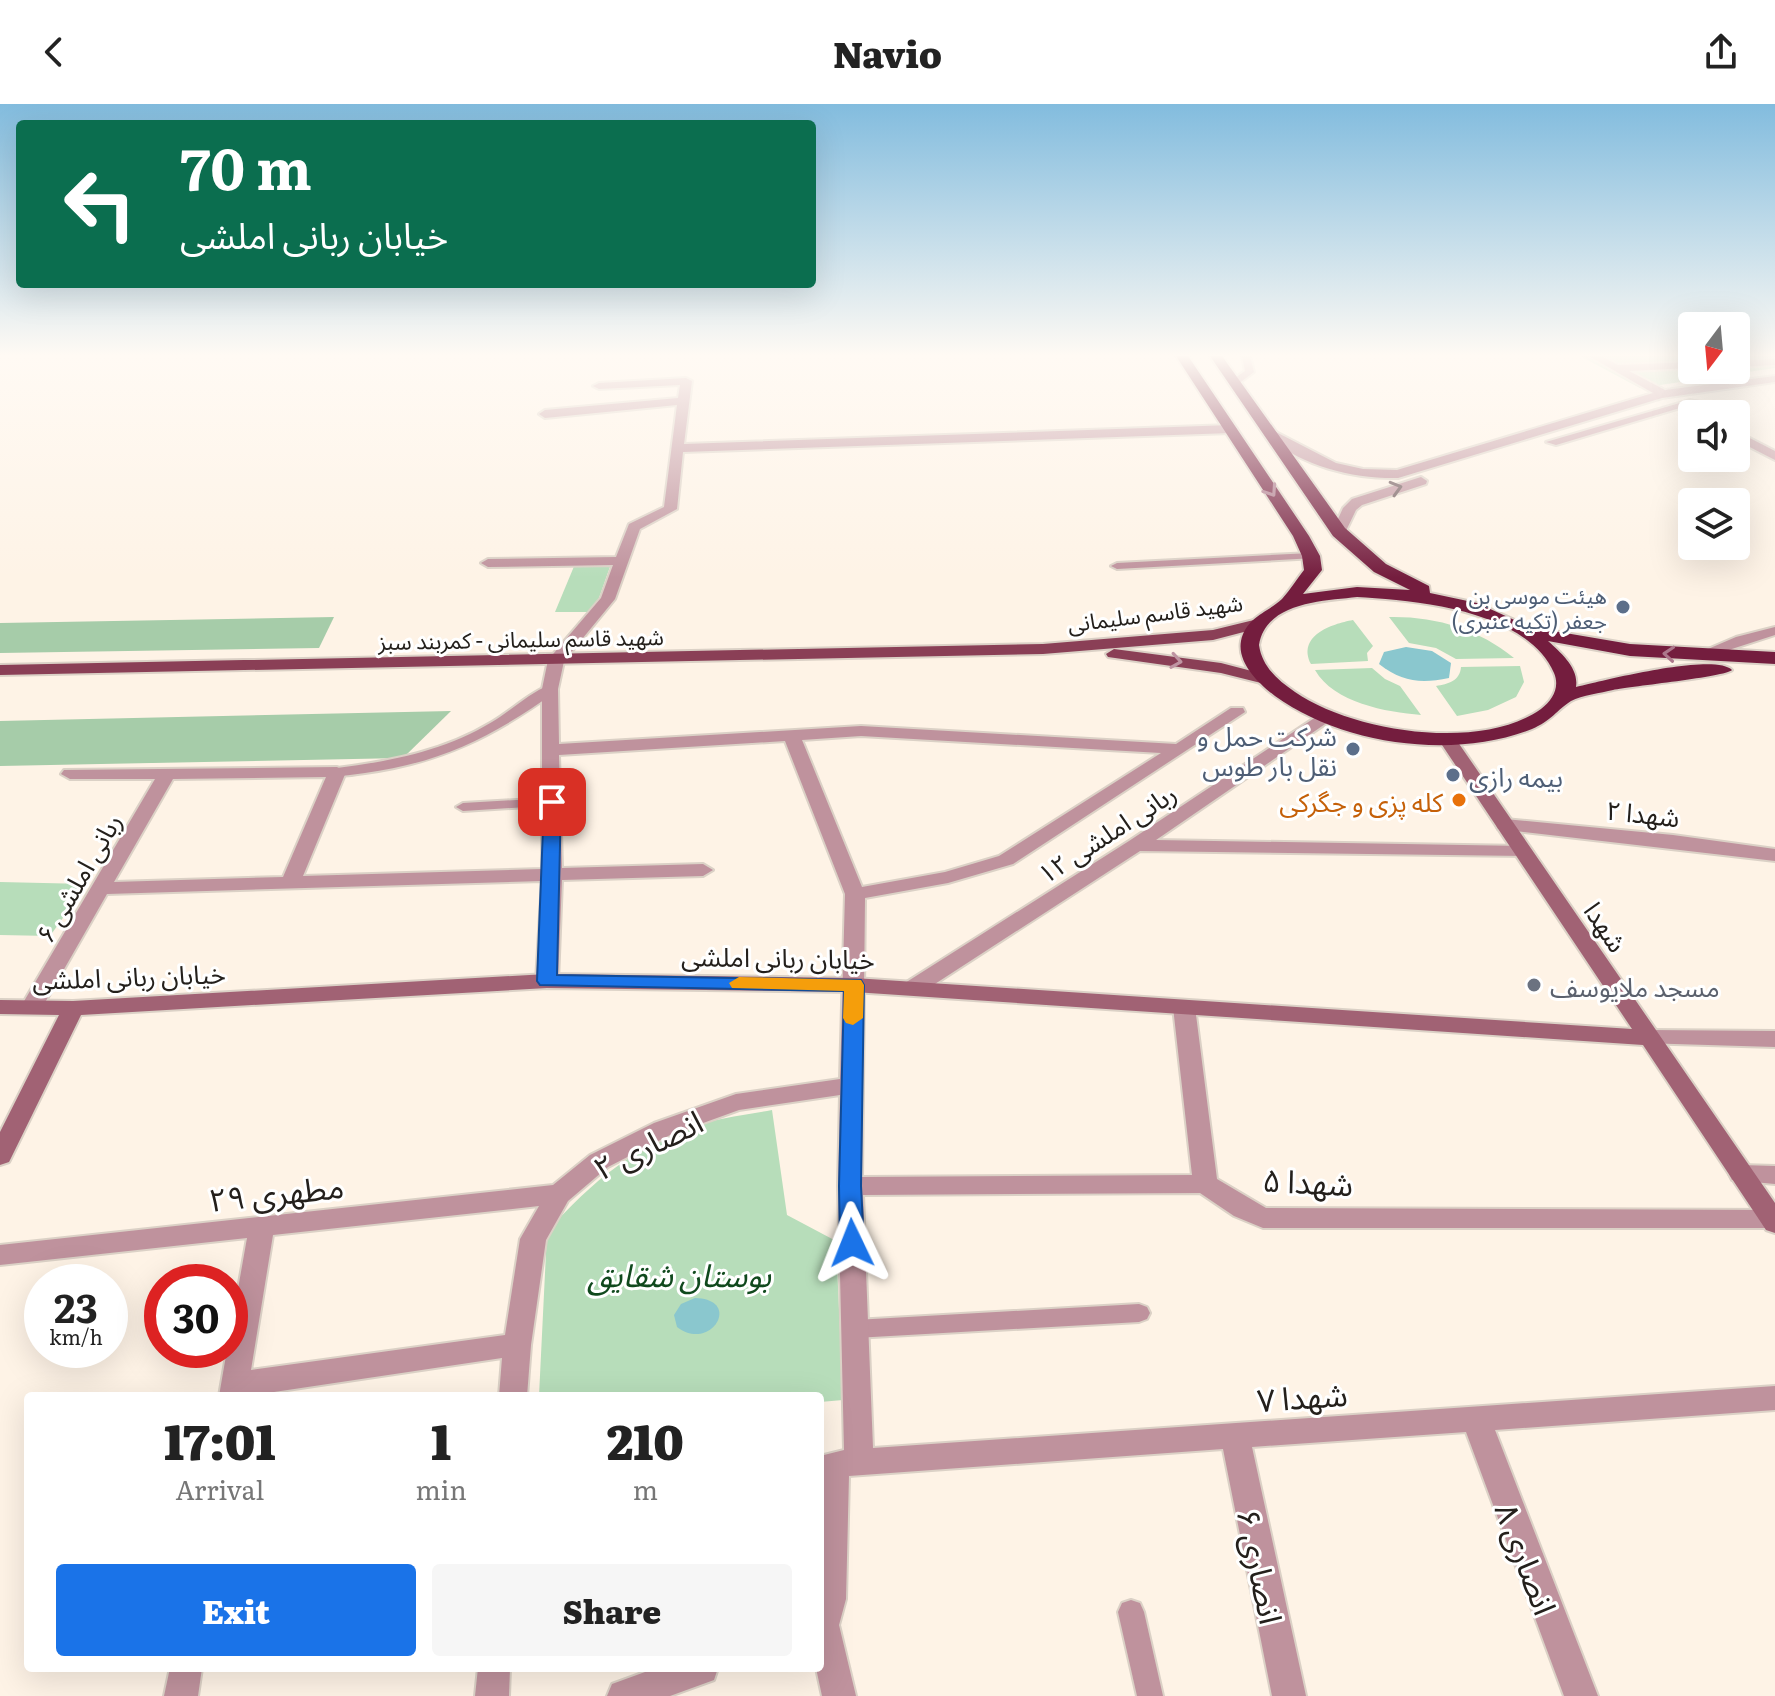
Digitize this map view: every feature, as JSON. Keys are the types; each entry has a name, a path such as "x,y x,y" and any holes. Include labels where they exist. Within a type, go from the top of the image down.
{"highway":[{"path":"1232,430 1301,536 1311,556 1313,570 1286,605 1258,624 1250,641 1252,660 1265,679 1290,698 1325,716 1404,736 1447,739 1489,736 1524,728 1550,714 1564,697 1567,680 1560,663 1545,646 1523,630 1486,613 1443,600 1399,593 1357,592 1318,596 1286,605"},
{"path":"1269,430 1339,532 1380,568 1443,600"},
{"path":"1523,630 1630,650 1774,660"},
{"path":"1564,697 1612,682 1774,660"}],"main road":[{"name":"شهید قاسم سلیمانی","path":"1043,649 1213,635 1258,624"},
{"name":"شهید قاسم سلیمانی - کمربند سبز","path":"0,670 1043,649"},
{"name":"شهید قاسم سلیمانی","path":"1043,649 1143,656 1265,679"}],"street":[{"path":"547,981 552,874 550,689 556,660 608,599 634,527 670,509 681,430"},
{"path":"679,448 1193,430"},
{"path":"1272,435 1333,468 1362,474 1398,474 1543,430"},
{"path":"1339,532 1350,508 1367,497 1592,430"},
{"path":"1750,443 1775,456"},
{"path":"488,563 622,561"},
{"path":"855,894 948,877 1006,860 1237,712"},
{"name":"ربانی املشی ۱۲","path":"913,988 1136,845 1325,716"},
{"path":"553,750 861,731 1179,749"},
{"path":"792,736 855,894 850,1186 855,1329 846,1463 830,1599 824,1616"},
{"name":"شهدا","path":"1447,739 1773,1220"},
{"path":"70,774 337,772 291,882"},
{"name":"ربانی املشی ۶","path":"31,1008 167,773"},
{"name":"شهدا ۲","path":"1505,825 1673,841 1775,855"},
{"path":"1136,845 1523,852"},
{"path":"100,888 703,870"},
{"name":"خیابان ربانی املشی","path":"0,1007 73,1008 547,981 854,985 1649,1038"},
{"path":"850,1186 1205,1184 1184,1007"},
{"path":"0,1156 73,1008"},
{"path":"1649,1038 1775,1039"},
{"name":"انصاری ۲","path":"513,1392 533,1239 559,1194 599,1161 662,1129 736,1102 852,1085"},
{"path":"1741,1174 1775,1175"},
{"name":"شهدا ۵","path":"1205,1184 1263,1218 1773,1220"},
{"name":"مطهری ۲۹","path":"0,1255 559,1194"},
{"path":"262,1227 234,1390 517,1345"},
{"name":"شهدا ۷","path":"846,1463 1775,1398"},
{"name":"انصاری ۸","path":"1476,1419 1581,1696"},
{"name":"انصاری ۶","path":"1235,1436 1289,1696"},
{"path":"824,1637 839,1696"},
{"path":"181,1696 185,1672"},
{"path":"492,1696 494,1672"},
{"path":"624,1696 691,1672"}],"lane":[{"path":"1117,566 1311,556"},
{"path":"1700,655 1775,631"},
{"path":"337,772 414,762 460,747 506,722 550,689"},
{"path":"463,807 552,802"},
{"path":"855,1329 1139,1313"},
{"path":"1131,1612 1150,1696"}],"green space":[{"path":"575,564 611,564 594,612 555,612"},
{"path":"334,617 319,648 0,653 0,623"},
{"path":"1389,617 1423,619 1456,626 1486,639 1514,658 1456,659 1436,648 1409,643"},
{"path":"1353,620 1373,646 1367,653 1368,661 1311,664 1308,654 1312,639 1326,628"},
{"path":"1520,666 1524,682 1516,697 1488,710 1457,716 1436,686 1456,679 1461,667"},
{"path":"1372,668 1400,686 1421,715 1362,704 1335,691 1315,670"},
{"path":"451,711 403,758 0,766 0,721"},
{"path":"0,882 87,884 50,936 0,935"},
{"name":"بوستان شقایق","path":"772,1110 787,1215 836,1241 843,1400 824,1402 824,1392 539,1392 547,1232 599,1180 637,1153 680,1131 729,1117"}],"water":[{"path":"1406,647 1432,651 1451,663 1449,678 1412,680 1396,675 1379,664 1384,652"},
{"path":"695,1298 709,1301 717,1307 719,1314 717,1323 701,1334 677,1327 674,1315 681,1304"}],"slow traffic":[{"path":"739,983 854,985 853,1018"}],"place":[{"name":"هيئت موسی بن جعفر (تکیه عنبری)","path":"1623,607"},
{"name":"شرکت حمل و نقل بار طوس","path":"1353,749"},
{"name":"بیمه رازی","path":"1453,775"},
{"name":"کله پزی و جگرکی","path":"1459,800"},
{"name":"مسجد ملایوسف","path":"1534,985"}],"route":[{"path":"552,802 547,981 854,985 850,1186 852,1243"}]}
